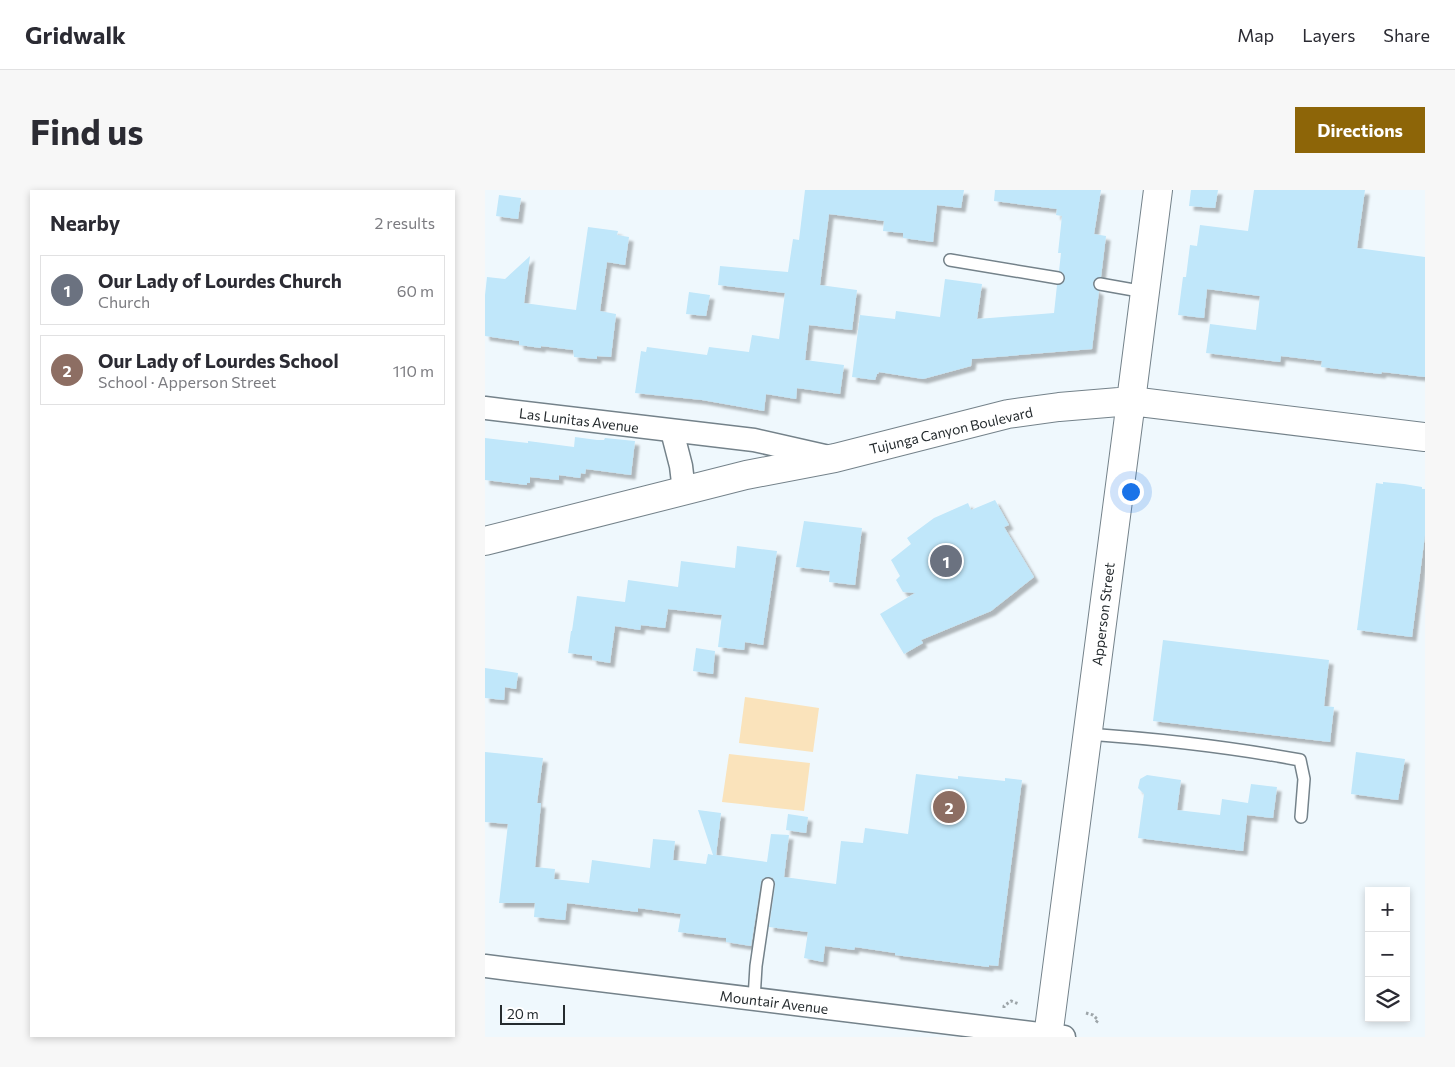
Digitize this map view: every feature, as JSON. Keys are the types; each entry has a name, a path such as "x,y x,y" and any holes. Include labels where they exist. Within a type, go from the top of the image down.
{"main road":[{"name":"Apperson Street","path":"1053,1036 1087,734 1158,190"},
{"name":"Tujunga Canyon Boulevard","path":"485,542 746,475 835,458 1008,414 1059,407 1131,400 1425,437"}],"street":[{"name":"Las Lunitas Avenue","path":"485,408 754,440 835,458"},
{"path":"672,431 681,466 684,491"},
{"name":"Mountair Avenue","path":"485,966 1053,1036"}],"lane":[{"path":"950,260 1058,278"},
{"path":"1100,284 1145,292"},
{"path":"1087,734 1207,746 1300,760 1303,779 1301,817"},
{"path":"753,999 768,884"}],"path":[{"path":"1004,1011 1003,1006 1011,1001 1019,1004"},
{"path":"1086,1013 1093,1015 1098,1020 1095,1024"}],"shaded area":[{"path":"745,697 819,708 813,752 739,743"},
{"path":"729,754 810,763 804,811 722,802"}],"building":[{"path":"805,190 964,190 961,208 937,205 933,242 903,238 903,233 883,231 884,221 829,214 820,285 857,290 852,330 809,325 805,360 844,365 840,394 797,388 796,399 766,394 764,411 702,400 635,393 641,351 646,352 647,347 707,355 709,347 749,352 752,335 779,339 785,293 718,285 720,266 788,272 793,239 799,240"},
{"path":"995,190 1101,190 1094,234 1106,236 1101,277 1095,279 1093,283 1095,289 1099,291 1092,349 972,359 971,366 923,379 879,372 875,380 852,377 860,315 895,319 896,311 940,317 945,279 982,284 977,319 1054,313 1057,285 1063,283 1065,279 1063,273 1059,271 1061,253 1058,253 1062,216 1056,215 1057,209 994,201"},
{"path":"1191,190 1218,190 1215,208 1189,206"},
{"path":"1254,190 1365,190 1357,248 1425,257 1425,377 1321,367 1322,361 1281,356 1280,362 1206,353 1210,324 1256,330 1260,296 1207,289 1204,318 1178,315 1190,245 1197,246 1200,225 1248,231"},
{"path":"499,195 521,198 518,219 496,216"},
{"path":"588,227 618,231 617,235 629,237 625,265 607,262 600,311 616,314 611,357 597,356 597,359 574,357 573,350 519,345 519,341 485,336 487,277 505,279 530,256 524,303 576,310"},
{"path":"689,292 710,295 706,316 686,314"},
{"path":"575,437 597,440 604,440 605,438 635,441 631,475 586,469 585,474 581,473 580,478 559,475 559,480 530,477 530,483 527,483 527,485 485,480 485,438 574,447"},
{"path":"1383,482 1425,489 1425,535 1412,637 1357,630 1376,483 1383,484"},
{"path":"995,500 1009,525 1004,527 1034,577 991,611 921,640 923,643 904,654 880,614 915,593 903,592 896,580 900,576 891,560 911,544 907,538 934,518 968,503 971,510"},
{"path":"804,521 862,528 855,585 829,582 830,571 796,567"},
{"path":"737,546 777,551 763,645 745,642 744,650 718,647 722,615 668,609 665,628 641,625 640,630 615,626 610,663 592,660 592,656 568,653 577,596 625,602 628,580 678,587 681,561 735,568"},
{"path":"1163,640 1329,660 1324,706 1334,707 1330,742 1153,721"},
{"path":"696,648 715,651 713,674 693,671"},
{"path":"485,668 518,673 516,689 505,687 504,700 485,698"},
{"path":"485,752 543,758 537,803 541,803 535,867 555,869 554,879 589,883 592,860 650,868 653,839 675,841 673,860 706,864 708,854 713,855 698,810 721,813 716,855 767,862 771,834 789,835 784,877 836,884 841,841 863,843 865,828 908,834 916,774 958,779 958,776 1005,781 1005,778 1022,780 998,966 989,965 989,967 895,955 895,953 855,947 854,950 825,946 823,962 804,958 808,932 769,927 775,885 773,878 769,877 762,879 751,946 726,942 726,938 678,932 681,914 638,908 638,912 567,903 565,920 534,917 535,903 499,903 508,824 485,822"},
{"path":"1356,752 1405,759 1398,800 1351,794"},
{"path":"1147,775 1181,780 1177,810 1220,815 1222,799 1248,803 1251,784 1277,787 1273,818 1247,815 1243,851 1138,838 1144,794 1138,788 1140,779"},
{"path":"788,814 808,817 806,833 786,830"}],"place":[{"name":"Our Lady of Lourdes Church","path":"946,561"},
{"name":"Our Lady of Lourdes School","path":"949,807"}]}
